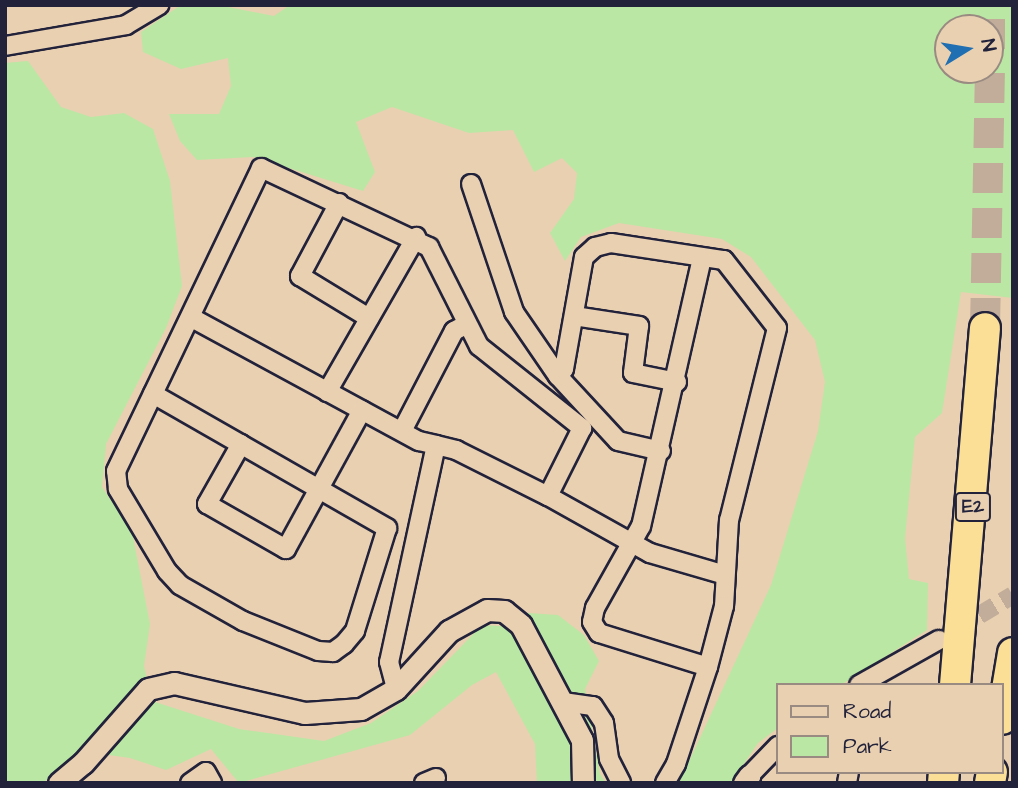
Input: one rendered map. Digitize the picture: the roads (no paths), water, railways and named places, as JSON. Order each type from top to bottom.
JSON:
[{"type":"highway","name":"E2","points":[[956,683],[985,328]]},
{"type":"highway","points":[[1004,707],[1013,653]]},
{"type":"street","points":[[5,46],[126,25],[159,5]]},
{"type":"street","points":[[153,394],[387,528],[355,631],[332,652],[318,651],[243,621],[180,585],[167,571],[118,488],[116,471],[153,394],[192,318],[261,168],[416,237],[429,247],[480,346],[582,428],[548,496]]},
{"type":"street","points":[[471,184],[514,312],[558,376],[618,440],[661,451]]},
{"type":"street","points":[[339,203],[300,276],[369,318]]},
{"type":"street","points":[[327,392],[416,237]]},
{"type":"street","points":[[558,376],[564,369],[584,257],[595,247],[611,243],[724,260],[777,328],[729,520],[724,606],[708,667],[676,764],[665,783]]},
{"type":"street","points":[[702,258],[677,382],[641,526],[595,608],[593,622],[599,634],[708,667]]},
{"type":"street","points":[[574,316],[639,326],[633,373],[677,382]]},
{"type":"street","points":[[192,318],[362,410],[436,445],[456,450],[548,496],[650,553],[725,575]]},
{"type":"street","points":[[402,430],[454,331],[467,324]]},
{"type":"street","points":[[241,444],[207,504],[286,550],[362,410]]},
{"type":"street","points":[[396,689],[389,662],[436,445]]},
{"type":"street","points":[[58,783],[83,763],[148,689],[174,683],[305,713],[362,709],[396,689],[449,631],[470,615],[488,610],[503,611],[521,625],[564,702],[582,740],[583,783]]},
{"type":"street","points":[[863,683],[939,640]]},
{"type":"street","points":[[564,702],[593,706],[604,723],[609,759],[621,783]]},
{"type":"street","points":[[746,779],[776,748]]},
{"type":"street","points":[[190,783],[206,772],[212,783]]},
{"type":"tunnel","points":[[990,5],[990,14]]},
{"type":"tunnel","points":[[985,328],[990,84]]},
{"type":"tunnel","points":[[956,629],[1013,595]]}]
